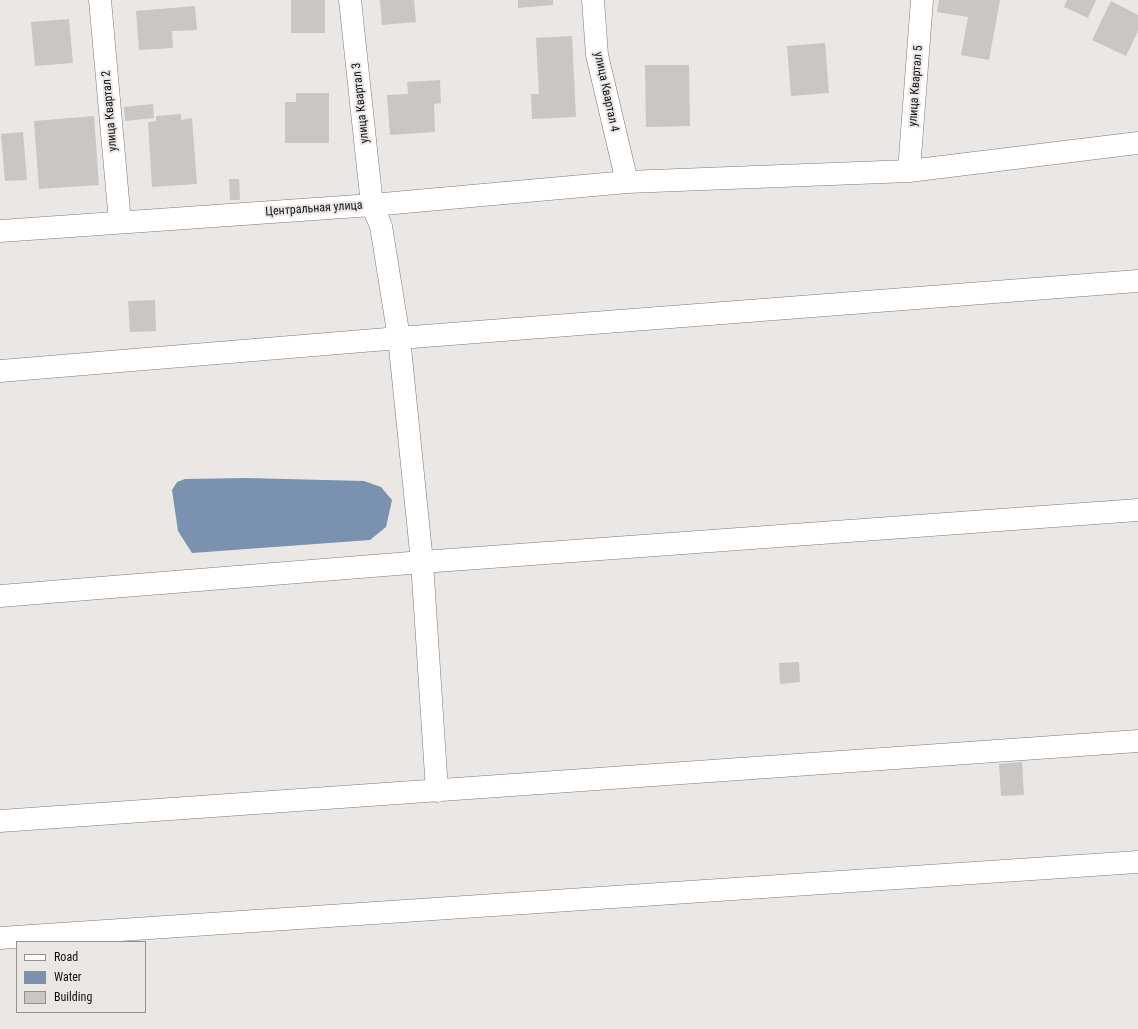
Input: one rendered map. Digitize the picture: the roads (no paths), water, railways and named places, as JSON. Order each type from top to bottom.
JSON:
[{"type":"street","name":"улица Квартал 2","points":[[100,0],[120,222]]},
{"type":"street","name":"улица Квартал 3","points":[[350,0],[372,205],[381,226],[398,338],[422,562],[437,791]]},
{"type":"street","name":"улица Квартал 4","points":[[593,0],[597,55],[627,182]]},
{"type":"street","name":"улица Квартал 5","points":[[909,171],[922,0]]},
{"type":"street","name":"Центральная улица","points":[[0,232],[120,222],[372,205],[627,182],[909,171],[1138,143]]},
{"type":"street","points":[[0,371],[398,338],[1138,281]]},
{"type":"street","points":[[0,596],[422,562],[1138,510]]},
{"type":"street","points":[[0,821],[1138,741]]},
{"type":"street","points":[[0,938],[1138,862]]},
{"type":"water","points":[[247,478],[364,481],[381,487],[392,500],[386,527],[370,540],[192,553],[178,531],[172,490],[177,482],[185,479]]}]
